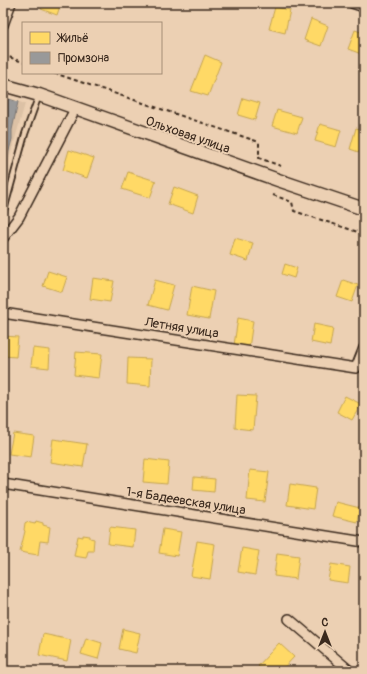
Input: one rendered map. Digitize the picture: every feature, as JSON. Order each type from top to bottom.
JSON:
[{"type":"main road","name":"Ольховая улица","points":[[3,85],[39,95],[75,109],[364,209]]},
{"type":"street","points":[[3,25],[11,3]]},
{"type":"street","points":[[352,3],[364,7]]},
{"type":"street","points":[[3,238],[19,217],[75,109]]},
{"type":"street","name":"Летняя улица","points":[[3,312],[360,370],[364,348]]},
{"type":"street","name":"1-я Бадеевская улица","points":[[3,484],[364,542]]},
{"type":"street","points":[[289,619],[350,671]]},
{"type":"lane","points":[[3,214],[25,134],[39,95]]},
{"type":"path","points":[[3,55],[22,62]]},
{"type":"path","points":[[57,74],[258,142],[258,158],[281,166]]},
{"type":"path","points":[[273,195],[292,202],[294,211],[364,234]]},
{"type":"shaded area","points":[[3,96],[25,104],[3,181]]},
{"type":"building: Жильё","points":[[43,3],[61,3],[57,15],[41,9]]},
{"type":"building: Жильё","points":[[275,7],[290,10],[285,33],[269,29]]},
{"type":"building: Жильё","points":[[311,19],[328,26],[321,46],[304,40]]},
{"type":"building: Жильё","points":[[355,30],[364,33],[364,55],[348,49]]},
{"type":"building: Жильё","points":[[205,55],[221,62],[208,96],[191,91]]},
{"type":"building: Жильё","points":[[243,98],[260,103],[255,120],[238,115]]},
{"type":"building: Жильё","points":[[277,110],[302,117],[297,133],[272,126]]},
{"type":"building: Жильё","points":[[320,124],[341,130],[336,147],[315,141]]},
{"type":"building: Жильё","points":[[356,128],[364,130],[364,154],[350,149]]},
{"type":"building: Жильё","points":[[69,150],[94,158],[87,178],[63,170]]},
{"type":"building: Жильё","points":[[128,172],[156,181],[150,198],[122,189]]},
{"type":"building: Жильё","points":[[174,187],[198,196],[193,213],[168,204]]},
{"type":"building: Жильё","points":[[235,238],[253,243],[248,261],[230,255]]},
{"type":"building: Жильё","points":[[285,264],[297,268],[294,278],[282,274]]},
{"type":"building: Жильё","points":[[48,271],[67,277],[62,292],[43,286]]},
{"type":"building: Жильё","points":[[93,278],[114,281],[110,302],[90,299]]},
{"type":"building: Жильё","points":[[155,280],[174,285],[167,310],[148,305]]},
{"type":"building: Жильё","points":[[343,280],[358,285],[352,302],[337,297]]},
{"type":"building: Жильё","points":[[192,286],[214,291],[209,319],[187,315]]},
{"type":"building: Жильё","points":[[238,318],[253,321],[249,348],[234,345]]},
{"type":"building: Жильё","points":[[314,324],[333,328],[330,346],[311,342]]},
{"type":"building: Жильё","points":[[3,336],[18,337],[16,357],[3,356]]},
{"type":"building: Жильё","points":[[33,348],[50,350],[49,368],[31,366]]},
{"type":"building: Жильё","points":[[76,352],[102,354],[99,378],[74,375]]},
{"type":"building: Жильё","points":[[128,358],[151,359],[150,386],[127,384]]},
{"type":"building: Жильё","points":[[237,395],[256,396],[253,430],[235,428]]},
{"type":"building: Жильё","points":[[345,396],[361,404],[352,420],[337,412]]},
{"type":"building: Жильё","points":[[13,433],[34,436],[31,457],[9,454]]},
{"type":"building: Жильё","points":[[53,439],[87,444],[83,467],[50,462]]},
{"type":"building: Жильё","points":[[145,459],[169,462],[167,484],[143,482]]},
{"type":"building: Жильё","points":[[250,470],[269,472],[265,502],[247,500]]},
{"type":"building: Жильё","points":[[194,477],[215,479],[214,492],[193,490]]},
{"type":"building: Жильё","points":[[290,484],[316,488],[313,509],[287,505]]},
{"type":"building: Жильё","points":[[336,502],[360,508],[357,522],[332,516]]},
{"type":"building: Жильё","points":[[36,521],[50,527],[48,542],[40,541],[38,555],[20,552],[25,531],[25,523],[35,524]]},
{"type":"building: Жильё","points":[[110,527],[135,530],[133,547],[108,544]]},
{"type":"building: Жильё","points":[[163,529],[181,532],[177,556],[159,553]]},
{"type":"building: Жильё","points":[[83,535],[90,536],[90,538],[94,539],[93,551],[88,551],[86,558],[74,556],[78,536],[83,537]]},
{"type":"building: Жильё","points":[[197,541],[215,544],[210,579],[191,576]]},
{"type":"building: Жильё","points":[[242,548],[259,551],[255,575],[238,572]]},
{"type":"building: Жильё","points":[[277,553],[299,556],[296,579],[274,576]]},
{"type":"building: Жильё","points":[[331,564],[350,567],[348,583],[328,580]]},
{"type":"building: Жильё","points":[[123,629],[140,633],[136,653],[119,649]]},
{"type":"building: Жильё","points":[[43,634],[71,640],[67,661],[39,655]]},
{"type":"building: Жильё","points":[[86,638],[102,643],[98,659],[81,654]]},
{"type":"building: Жильё","points":[[279,643],[294,657],[281,671],[263,671],[258,666]]},
{"type":"building: Промзона","points":[[3,97],[18,102],[12,130],[12,139],[3,174]]}]
